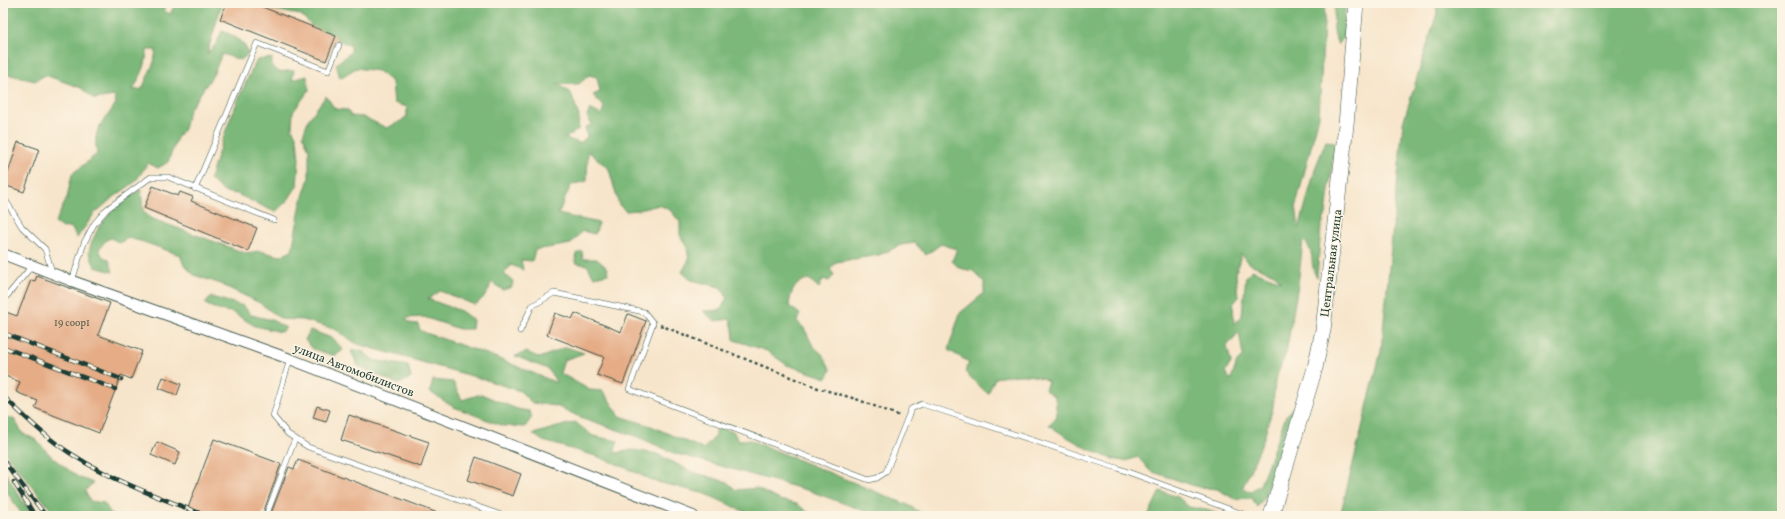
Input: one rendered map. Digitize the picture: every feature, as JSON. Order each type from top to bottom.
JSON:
[{"type":"street","name":"Центральная улица","points":[[1271,516],[1315,368],[1323,330],[1346,125],[1356,3]]},
{"type":"street","name":"улица Автомобилистов","points":[[3,254],[72,281],[290,359],[693,516]]},
{"type":"lane","points":[[195,189],[257,43],[328,71],[338,45]]},
{"type":"lane","points":[[72,281],[88,236],[94,224],[107,209],[151,177],[168,177],[274,220]]},
{"type":"lane","points":[[3,196],[22,227],[45,249],[53,273]]},
{"type":"lane","points":[[3,295],[7,296],[31,265]]},
{"type":"lane","points":[[520,331],[532,306],[554,293],[644,312],[653,323],[629,389],[869,480],[877,478],[886,472],[911,409],[922,404],[1117,468],[1248,516]]},
{"type":"lane","points":[[290,359],[273,416],[279,425],[295,439],[308,447],[504,516]]},
{"type":"lane","points":[[266,516],[295,439]]},
{"type":"path","points":[[653,323],[818,388],[856,399],[906,419]]},
{"type":"green space","points":[[3,3],[164,3],[164,11],[170,14],[176,3],[222,3],[207,54],[216,44],[222,31],[235,37],[242,43],[248,54],[241,60],[222,54],[213,75],[189,110],[184,129],[177,138],[168,162],[158,168],[148,163],[135,182],[94,214],[77,238],[71,227],[62,228],[55,223],[67,198],[72,174],[97,154],[97,131],[116,103],[114,96],[94,99],[81,88],[45,75],[35,81],[7,74],[5,66],[8,60],[5,55],[3,55]],"holes":[[[147,50],[156,50],[154,62],[142,89],[133,90],[144,67]]]},
{"type":"green space","points":[[258,3],[1325,3],[1319,116],[1296,205],[1299,229],[1316,166],[1326,141],[1335,142],[1326,214],[1321,227],[1317,278],[1314,273],[1310,249],[1303,240],[1298,285],[1286,353],[1275,380],[1273,407],[1263,441],[1242,489],[1251,491],[1260,485],[1286,416],[1296,404],[1275,460],[1265,497],[1257,507],[1252,498],[1235,499],[1217,489],[1198,487],[1150,471],[1138,457],[1123,461],[1105,456],[1084,447],[1049,425],[1057,416],[1055,397],[1045,390],[1048,381],[1042,378],[1022,375],[995,378],[988,394],[965,372],[969,362],[948,350],[960,313],[984,293],[984,282],[973,271],[959,268],[952,261],[957,249],[941,244],[926,255],[915,243],[901,245],[879,255],[836,262],[830,269],[834,275],[829,281],[823,279],[819,288],[809,279],[800,282],[794,288],[789,306],[800,314],[797,321],[804,328],[813,346],[823,355],[831,370],[827,378],[787,365],[767,351],[734,340],[730,319],[715,321],[703,311],[721,310],[727,297],[720,287],[691,280],[682,272],[689,260],[687,248],[680,235],[680,222],[670,210],[659,205],[639,210],[626,211],[619,205],[609,169],[588,151],[587,181],[571,185],[558,214],[599,223],[595,234],[582,231],[571,244],[535,250],[532,261],[521,260],[523,270],[511,265],[504,274],[513,281],[512,287],[503,290],[491,282],[486,295],[475,305],[440,291],[428,299],[461,311],[473,320],[472,329],[459,329],[424,317],[406,318],[409,323],[418,324],[420,330],[426,333],[492,356],[557,383],[548,369],[515,356],[527,352],[540,358],[566,347],[584,353],[564,360],[560,373],[590,390],[603,391],[620,416],[651,426],[703,449],[714,438],[717,428],[733,431],[738,440],[750,440],[908,505],[926,516],[878,516],[810,491],[674,453],[638,437],[580,417],[556,406],[532,403],[520,391],[357,344],[335,329],[303,320],[281,319],[260,303],[218,283],[194,275],[184,265],[180,255],[144,242],[128,238],[120,243],[111,238],[106,240],[99,249],[102,256],[109,260],[113,272],[95,267],[89,252],[92,241],[99,227],[114,208],[141,189],[143,210],[150,218],[245,253],[260,251],[280,256],[292,251],[301,203],[309,178],[309,150],[303,135],[308,120],[326,96],[335,109],[347,110],[351,116],[363,117],[387,128],[401,121],[407,116],[407,107],[394,103],[392,82],[378,71],[356,68],[340,78],[336,64],[351,52],[351,46],[315,29],[301,15],[273,10]],"holes":[[[589,75],[597,77],[600,92],[593,95],[604,107],[601,115],[590,109],[587,116],[592,125],[585,127],[587,137],[580,143],[565,138],[578,130],[579,116],[571,93],[557,84],[579,84]],[[1241,254],[1250,264],[1274,274],[1281,281],[1252,270],[1246,276],[1242,316],[1234,324],[1233,304],[1238,298],[1236,274]],[[1239,332],[1243,356],[1237,362],[1231,380],[1225,372],[1231,363],[1227,346]]]},
{"type":"green space","points":[[1336,3],[1345,3],[1344,37],[1338,45],[1334,24]]},
{"type":"green space","points":[[1436,3],[1782,3],[1782,516],[1340,516],[1381,351],[1403,123],[1437,13]]},
{"type":"green space","points":[[272,58],[272,67],[279,72],[294,70],[292,80],[307,76],[309,90],[293,112],[292,128],[297,138],[299,159],[297,186],[288,200],[275,212],[237,194],[224,192],[210,179],[230,118],[257,60]]},
{"type":"green space","points":[[582,251],[583,259],[597,259],[607,268],[608,274],[594,277],[587,265],[575,263],[576,254]]},
{"type":"green space","points":[[211,297],[244,306],[251,315],[272,320],[286,328],[281,332],[255,326],[232,312],[218,310],[205,304]]},
{"type":"green space","points":[[310,330],[334,339],[343,350],[335,356],[313,349],[305,340]]},
{"type":"green space","points":[[361,350],[373,360],[408,366],[411,378],[398,384],[358,366],[351,351]]},
{"type":"green space","points":[[433,380],[453,382],[462,400],[481,394],[517,409],[529,411],[532,417],[525,427],[503,426],[454,407],[430,392]]},
{"type":"green space","points":[[3,416],[14,419],[23,434],[35,439],[53,458],[78,477],[93,483],[85,491],[90,501],[104,503],[112,515],[56,516],[3,450]]},
{"type":"green space","points":[[575,422],[593,436],[618,441],[614,453],[633,450],[657,454],[690,471],[727,482],[736,490],[756,488],[779,500],[797,504],[813,516],[754,516],[706,494],[653,481],[622,466],[596,456],[543,441],[533,434]]},
{"type":"green space","points":[[3,469],[32,516],[23,516],[3,486]]},
{"type":"green space","points":[[1160,491],[1178,497],[1189,507],[1211,511],[1221,516],[1148,516]]},
{"type":"building","points":[[227,3],[252,3],[336,36],[326,61],[220,19]]},
{"type":"building","points":[[18,142],[39,149],[24,192],[4,185]]},
{"type":"building","points":[[153,186],[178,196],[180,192],[193,197],[191,201],[257,228],[248,251],[144,208]]},
{"type":"building","points":[[37,276],[110,303],[98,335],[142,351],[131,379],[121,375],[99,433],[35,408],[38,401],[16,392],[20,382],[3,375],[3,311],[17,316],[31,280],[35,281]]},
{"type":"building","points":[[555,313],[572,319],[575,313],[621,332],[628,314],[646,321],[623,384],[597,375],[604,357],[547,335]]},
{"type":"building","points":[[163,377],[181,384],[177,395],[159,388]]},
{"type":"building","points":[[317,406],[330,410],[326,422],[313,418]]},
{"type":"building","points":[[349,415],[429,442],[421,467],[341,440]]},
{"type":"building","points":[[214,439],[281,464],[262,516],[185,516]]},
{"type":"building","points":[[157,442],[180,452],[175,465],[151,455]]},
{"type":"building","points":[[476,457],[521,474],[513,496],[468,480]]},
{"type":"building","points":[[298,460],[443,516],[270,516],[289,467],[294,469]]},
{"type":"railway","points":[[3,333],[121,379]]},
{"type":"railway","points":[[3,347],[115,389]]},
{"type":"railway","points":[[3,396],[45,435],[63,449],[89,465],[138,489],[207,516]]},
{"type":"railway","points":[[3,460],[46,516]]},
{"type":"railway","points":[[14,482],[35,516]]}]
